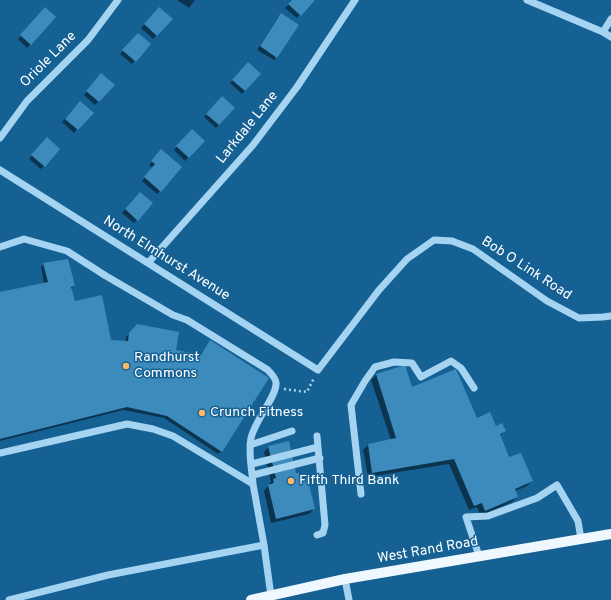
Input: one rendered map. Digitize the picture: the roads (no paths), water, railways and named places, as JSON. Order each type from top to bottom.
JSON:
[{"type":"main road","name":"West Rand Road","points":[[251,600],[345,579],[611,534]]},
{"type":"street","name":"Oriole Lane","points":[[0,138],[27,101],[88,40],[118,0]]},
{"type":"street","name":"Larkdale Lane","points":[[148,263],[253,145],[297,87],[355,0]]},
{"type":"street","points":[[527,0],[603,32],[611,37]]},
{"type":"street","points":[[603,32],[611,18]]},
{"type":"street","name":"North Elmhurst Avenue","points":[[0,170],[318,370]]},
{"type":"street","points":[[0,246],[24,239],[67,251],[106,276],[173,315],[187,320],[268,370],[277,381],[275,389],[255,425],[250,445],[253,484],[271,596]]},
{"type":"street","name":"Bob O Link Road","points":[[318,370],[379,290],[407,259],[434,240],[452,241],[473,249],[547,301],[579,318],[611,316]]},
{"type":"street","points":[[361,494],[351,405],[364,382],[375,367],[394,362],[412,363],[421,378],[451,361],[461,368],[474,388]]},
{"type":"street","points":[[0,453],[127,424],[153,429],[173,436],[253,484]]},
{"type":"street","points":[[250,445],[292,432]]},
{"type":"street","points":[[317,436],[325,525],[323,533],[317,535]]},
{"type":"street","points":[[252,464],[318,447]]},
{"type":"street","points":[[253,475],[320,458]]},
{"type":"street","points":[[479,556],[466,517],[488,516],[537,498],[557,485],[578,520],[582,539]]},
{"type":"street","points":[[9,600],[108,575],[264,545]]},
{"type":"street","points":[[345,579],[349,600]]},
{"type":"place","name":"Randhurst Commons","points":[[126,366]]},
{"type":"place","name":"Crunch Fitness","points":[[202,413]]},
{"type":"place","name":"Fifth Third Bank","points":[[291,481]]}]
